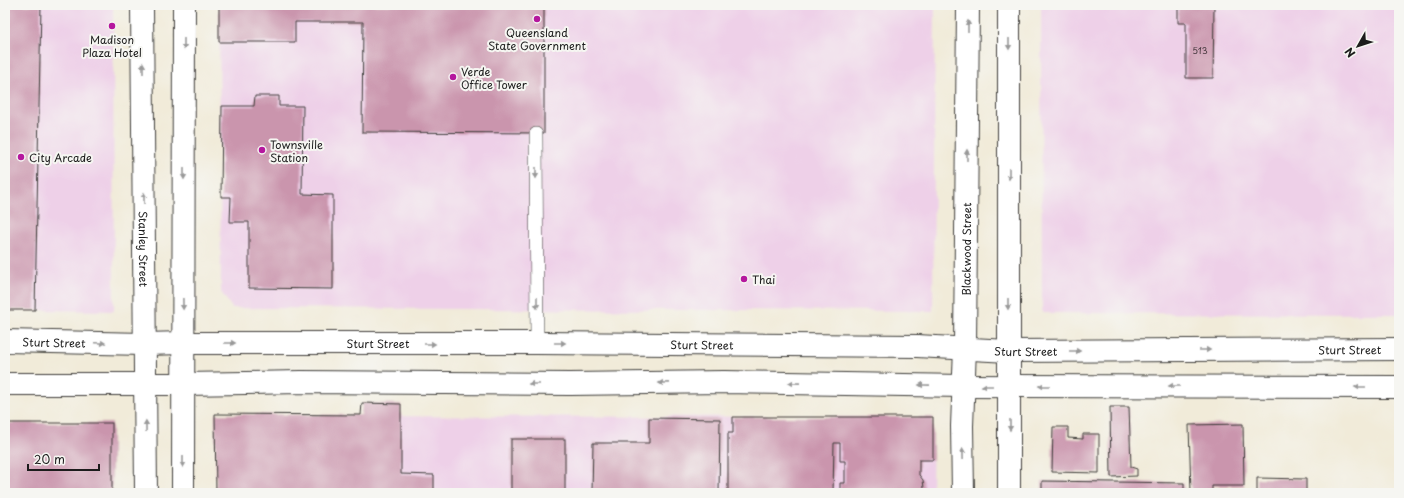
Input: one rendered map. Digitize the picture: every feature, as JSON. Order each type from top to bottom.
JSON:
[{"type":"main road","name":"Stanley Street","points":[[142,5],[146,493]]},
{"type":"main road","points":[[184,5],[184,493]]},
{"type":"main road","name":"Blackwood Street","points":[[963,493],[962,426],[965,348],[968,5]]},
{"type":"main road","points":[[1009,5],[1009,493]]},
{"type":"main road","name":"Sturt Street","points":[[5,341],[145,344],[536,343],[902,346],[1008,351],[1399,349]]},
{"type":"main road","points":[[5,384],[183,384],[301,382],[570,384],[724,382],[963,386],[1399,387]]},
{"type":"lane","points":[[536,134],[536,343]]},
{"type":"shaded area","points":[[5,5],[113,5],[114,311],[35,310]]},
{"type":"shaded area","points":[[219,5],[935,5],[933,311],[232,308],[221,292]]},
{"type":"shaded area","points":[[1041,5],[1399,5],[1399,314],[1042,313]]},
{"type":"shaded area","points":[[218,416],[933,417],[932,493],[218,493]]},
{"type":"building","name":"City Arcade","points":[[5,5],[41,5],[35,310],[5,310]]},
{"type":"building","name":"Verde Office Tower","points":[[219,5],[544,5],[544,133],[362,132],[363,22],[295,22],[295,42],[219,42]]},
{"type":"building","points":[[1178,5],[1214,5],[1213,78],[1186,78],[1186,23],[1178,23]]},
{"type":"building","name":"Townsville Station","points":[[255,96],[279,96],[279,106],[303,106],[302,194],[333,195],[333,289],[249,288],[249,222],[230,222],[231,197],[221,197],[222,106],[254,106]]},
{"type":"building","points":[[362,403],[401,404],[401,474],[434,475],[434,493],[216,493],[215,414],[361,415]]},
{"type":"building","points":[[1110,407],[1129,407],[1131,467],[1137,469],[1137,476],[1111,477]]},
{"type":"building","points":[[733,417],[933,417],[933,460],[919,460],[919,475],[923,480],[924,488],[919,493],[840,493],[840,483],[845,483],[845,461],[840,461],[840,443],[834,443],[833,493],[728,493],[728,433],[733,433]]},
{"type":"building","points":[[649,418],[720,419],[719,493],[592,493],[593,443],[649,443]]},
{"type":"building","points":[[5,423],[112,423],[112,493],[5,493]]},
{"type":"building","points":[[1243,424],[1244,486],[1212,486],[1212,493],[1191,493],[1189,425]]},
{"type":"building","points":[[1053,427],[1068,427],[1068,438],[1083,439],[1083,434],[1099,434],[1099,473],[1052,472]]},
{"type":"building","points":[[511,439],[565,439],[565,493],[511,493]]},
{"type":"building","points":[[1257,478],[1306,479],[1306,493],[1257,493]]},
{"type":"building","points":[[1042,481],[1184,483],[1184,493],[1042,493]]},
{"type":"place","name":"Queensland State Government","points":[[537,19]]},
{"type":"place","name":"Madison Plaza Hotel","points":[[112,26]]},
{"type":"place","name":"Verde Office Tower","points":[[453,77]]},
{"type":"place","name":"Townsville Station","points":[[262,150]]},
{"type":"place","name":"City Arcade","points":[[21,157]]},
{"type":"place","name":"Thai","points":[[744,279]]}]
